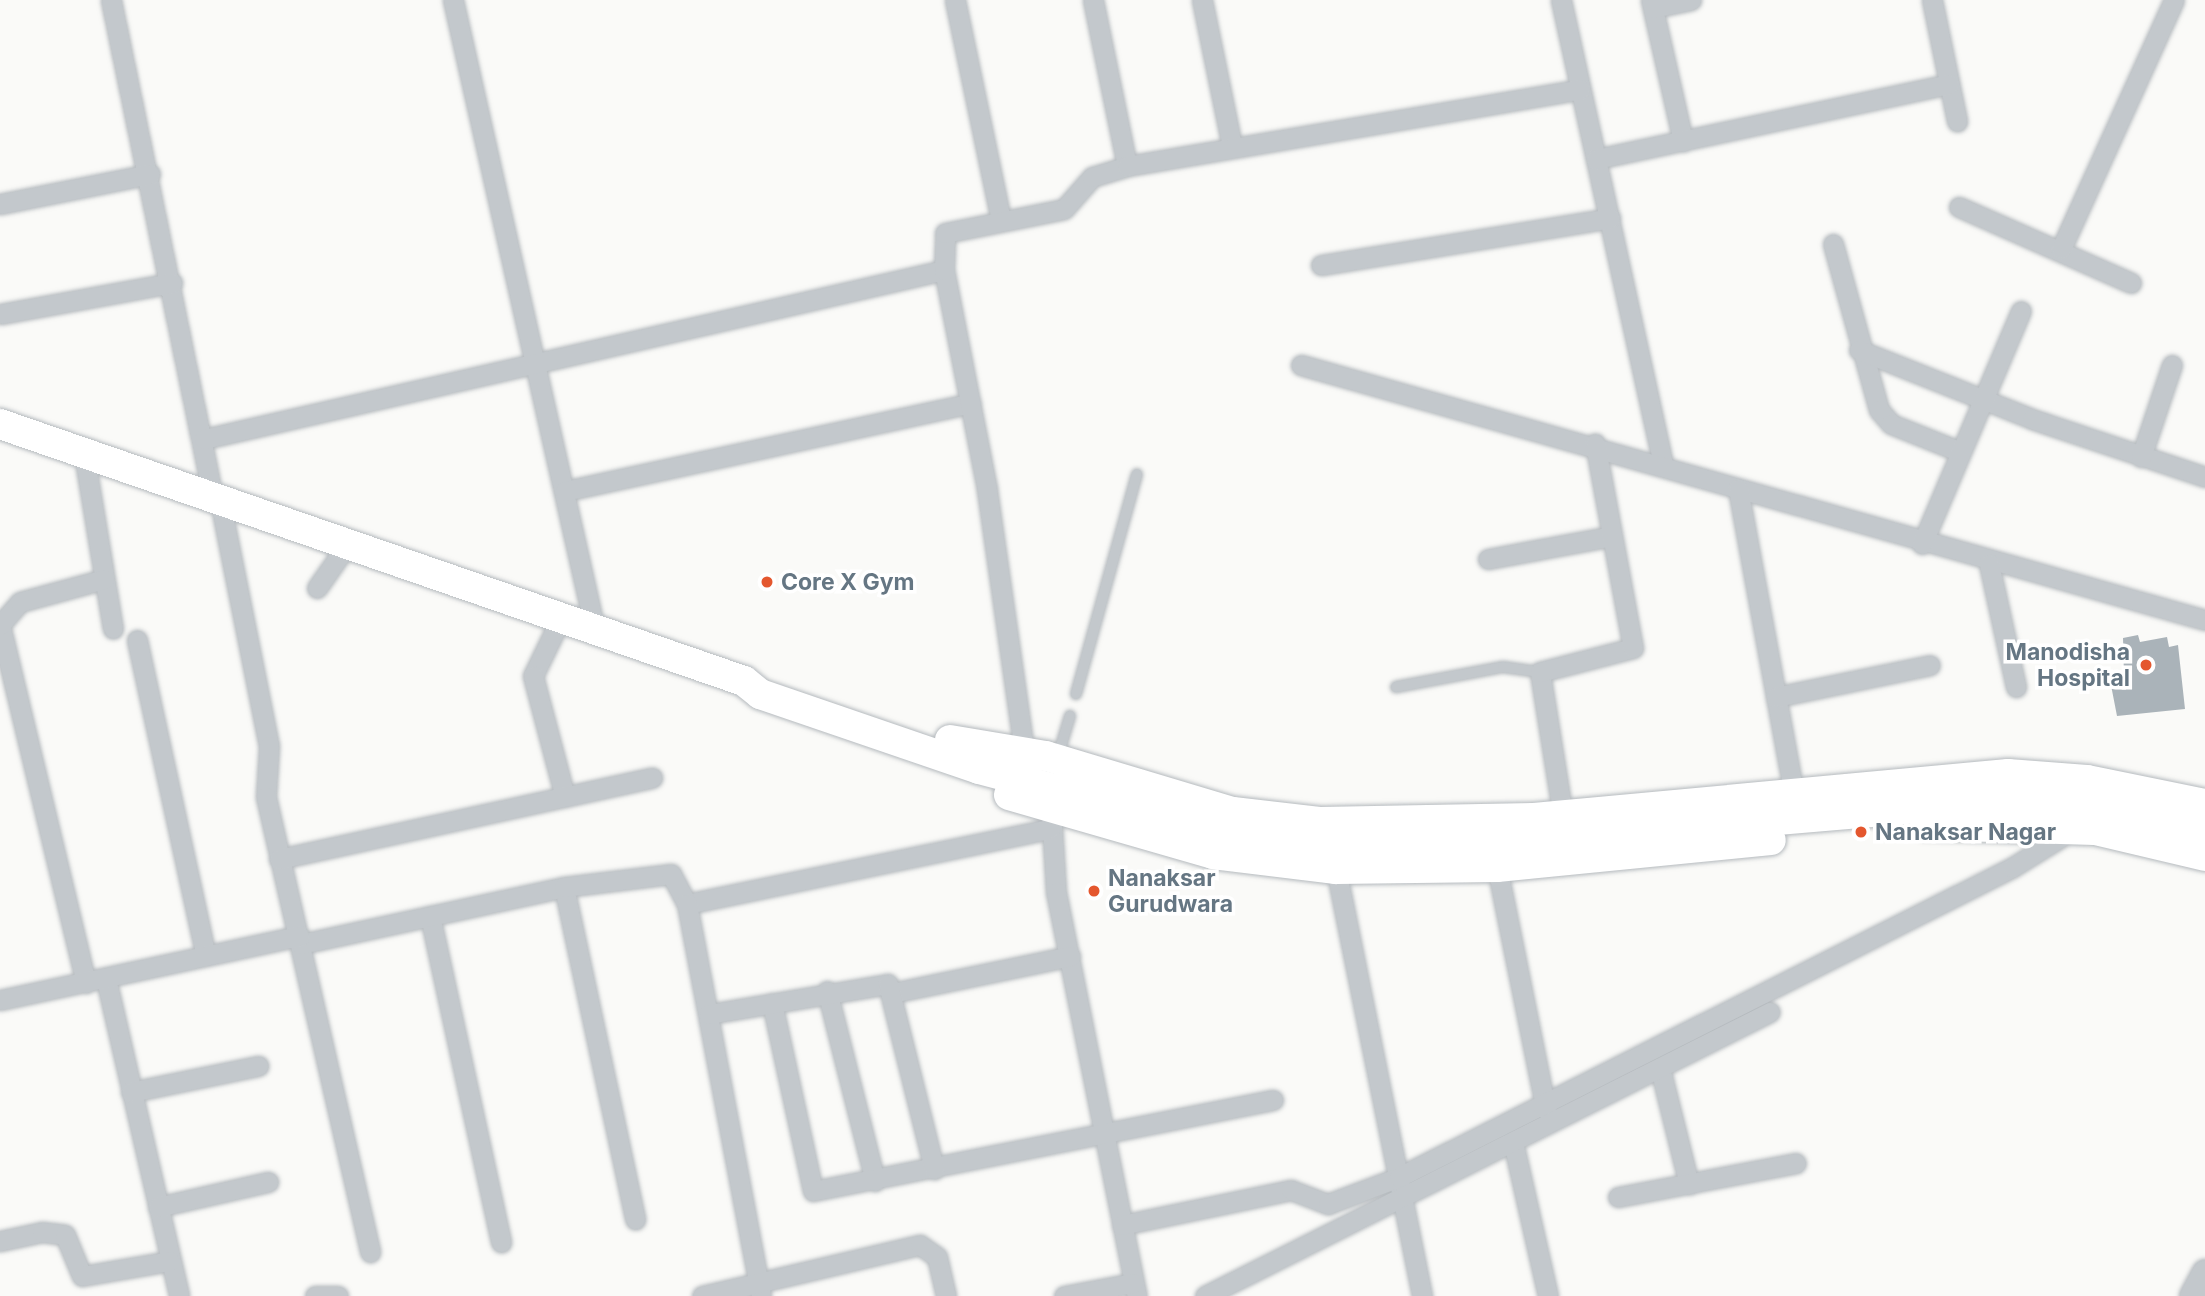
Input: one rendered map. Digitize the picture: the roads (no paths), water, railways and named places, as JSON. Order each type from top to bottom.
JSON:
[{"type":"main road","points":[[0,424],[744,681],[767,681],[829,709],[947,749],[1039,773],[1053,797],[1206,830],[1290,842],[1450,848],[2000,801],[2110,808],[2205,829]]},
{"type":"main road","points":[[947,749],[1024,750],[1053,797],[1213,854],[1336,869],[1497,867],[1944,823],[2075,828],[2205,856]]},
{"type":"main road","points":[[1053,797],[1321,822],[1563,816],[2008,774],[2087,780],[2205,804]]},
{"type":"street","points":[[111,0],[150,174],[269,746],[265,797],[370,1252]]},
{"type":"street","points":[[453,0],[538,359],[595,630]]},
{"type":"street","points":[[956,0],[1001,220]]},
{"type":"street","points":[[1093,0],[1127,166]]},
{"type":"street","points":[[1202,0],[1232,146]]},
{"type":"street","points":[[1560,0],[1663,463]]},
{"type":"street","points":[[1683,141],[1652,4],[1691,0]]},
{"type":"street","points":[[1932,0],[1957,121]]},
{"type":"street","points":[[2061,249],[2174,0]]},
{"type":"street","points":[[1596,159],[1949,85]]},
{"type":"street","points":[[1024,750],[971,402],[944,270],[945,233],[1064,209],[1092,177],[1127,166],[1232,146],[1580,89]]},
{"type":"street","points":[[0,204],[150,174]]},
{"type":"street","points":[[1959,207],[2061,249],[2131,282]]},
{"type":"street","points":[[1321,265],[1610,218]]},
{"type":"street","points":[[1833,244],[1858,350],[1879,410],[1891,424],[1961,452]]},
{"type":"street","points":[[204,439],[538,359],[944,270]]},
{"type":"street","points":[[1,314],[172,283]]},
{"type":"street","points":[[1922,544],[2021,311]]},
{"type":"street","points":[[1858,350],[2141,457],[2205,477]]},
{"type":"street","points":[[1301,365],[1595,443],[1989,564],[2205,620]]},
{"type":"street","points":[[2141,457],[2172,365]]},
{"type":"street","points":[[565,491],[971,402]]},
{"type":"street","points":[[1563,816],[1541,672],[1633,648],[1595,443]]},
{"type":"street","points":[[84,454],[113,629]]},
{"type":"street","points":[[1738,489],[1794,793]]},
{"type":"street","points":[[1488,559],[1612,536]]},
{"type":"street","points":[[317,589],[347,545]]},
{"type":"street","points":[[1989,564],[2016,687]]},
{"type":"street","points":[[86,983],[0,625],[20,602],[104,579]]},
{"type":"street","points":[[561,618],[533,676],[565,797]]},
{"type":"street","points":[[137,640],[206,956]]},
{"type":"street","points":[[1776,697],[1930,665]]},
{"type":"street","points":[[279,859],[652,778]]},
{"type":"street","points":[[687,904],[1053,797],[1070,956],[1135,1289],[1064,1296]]},
{"type":"street","points":[[1122,1225],[1291,1190],[1328,1204],[1399,1177],[1544,1099],[2013,867],[2075,828]]},
{"type":"street","points":[[1497,867],[1549,1124]]},
{"type":"street","points":[[1336,869],[1422,1296]]},
{"type":"street","points":[[0,1000],[206,956],[430,916],[564,887],[655,871],[680,884],[687,904],[760,1290]]},
{"type":"street","points":[[564,887],[635,1219]]},
{"type":"street","points":[[430,916],[501,1242]]},
{"type":"street","points":[[892,993],[1070,956]]},
{"type":"street","points":[[106,979],[179,1296]]},
{"type":"street","points":[[709,1014],[884,982],[892,993],[933,1169]]},
{"type":"street","points":[[827,991],[875,1181]]},
{"type":"street","points":[[1205,1296],[1761,1016],[1743,1000]]},
{"type":"street","points":[[772,1003],[807,1186],[822,1193],[1273,1100]]},
{"type":"street","points":[[131,1092],[258,1066]]},
{"type":"street","points":[[1660,1068],[1689,1184]]},
{"type":"street","points":[[1513,1142],[1548,1296]]},
{"type":"street","points":[[1618,1197],[1796,1163]]},
{"type":"street","points":[[158,1207],[268,1182]]},
{"type":"street","points":[[0,1241],[42,1232],[65,1235],[82,1276],[170,1261]]},
{"type":"street","points":[[702,1296],[760,1290],[920,1245],[937,1257],[946,1296]]},
{"type":"street","points":[[2192,1296],[2205,1272]]},
{"type":"street","points":[[315,1296],[338,1296]]},
{"type":"lane","points":[[1076,694],[1137,474]]},
{"type":"lane","points":[[1396,687],[1503,667],[1541,672]]},
{"type":"lane","points":[[1053,797],[1070,716]]},
{"type":"place","name":"Core X Gym","points":[[767,582]]},
{"type":"place","name":"Manodisha Hospital","points":[[2146,665]]},
{"type":"place","name":"Nanaksar Nagar","points":[[1861,832]]},
{"type":"place","name":"Nanaksar Gurudwara","points":[[1094,891]]}]
